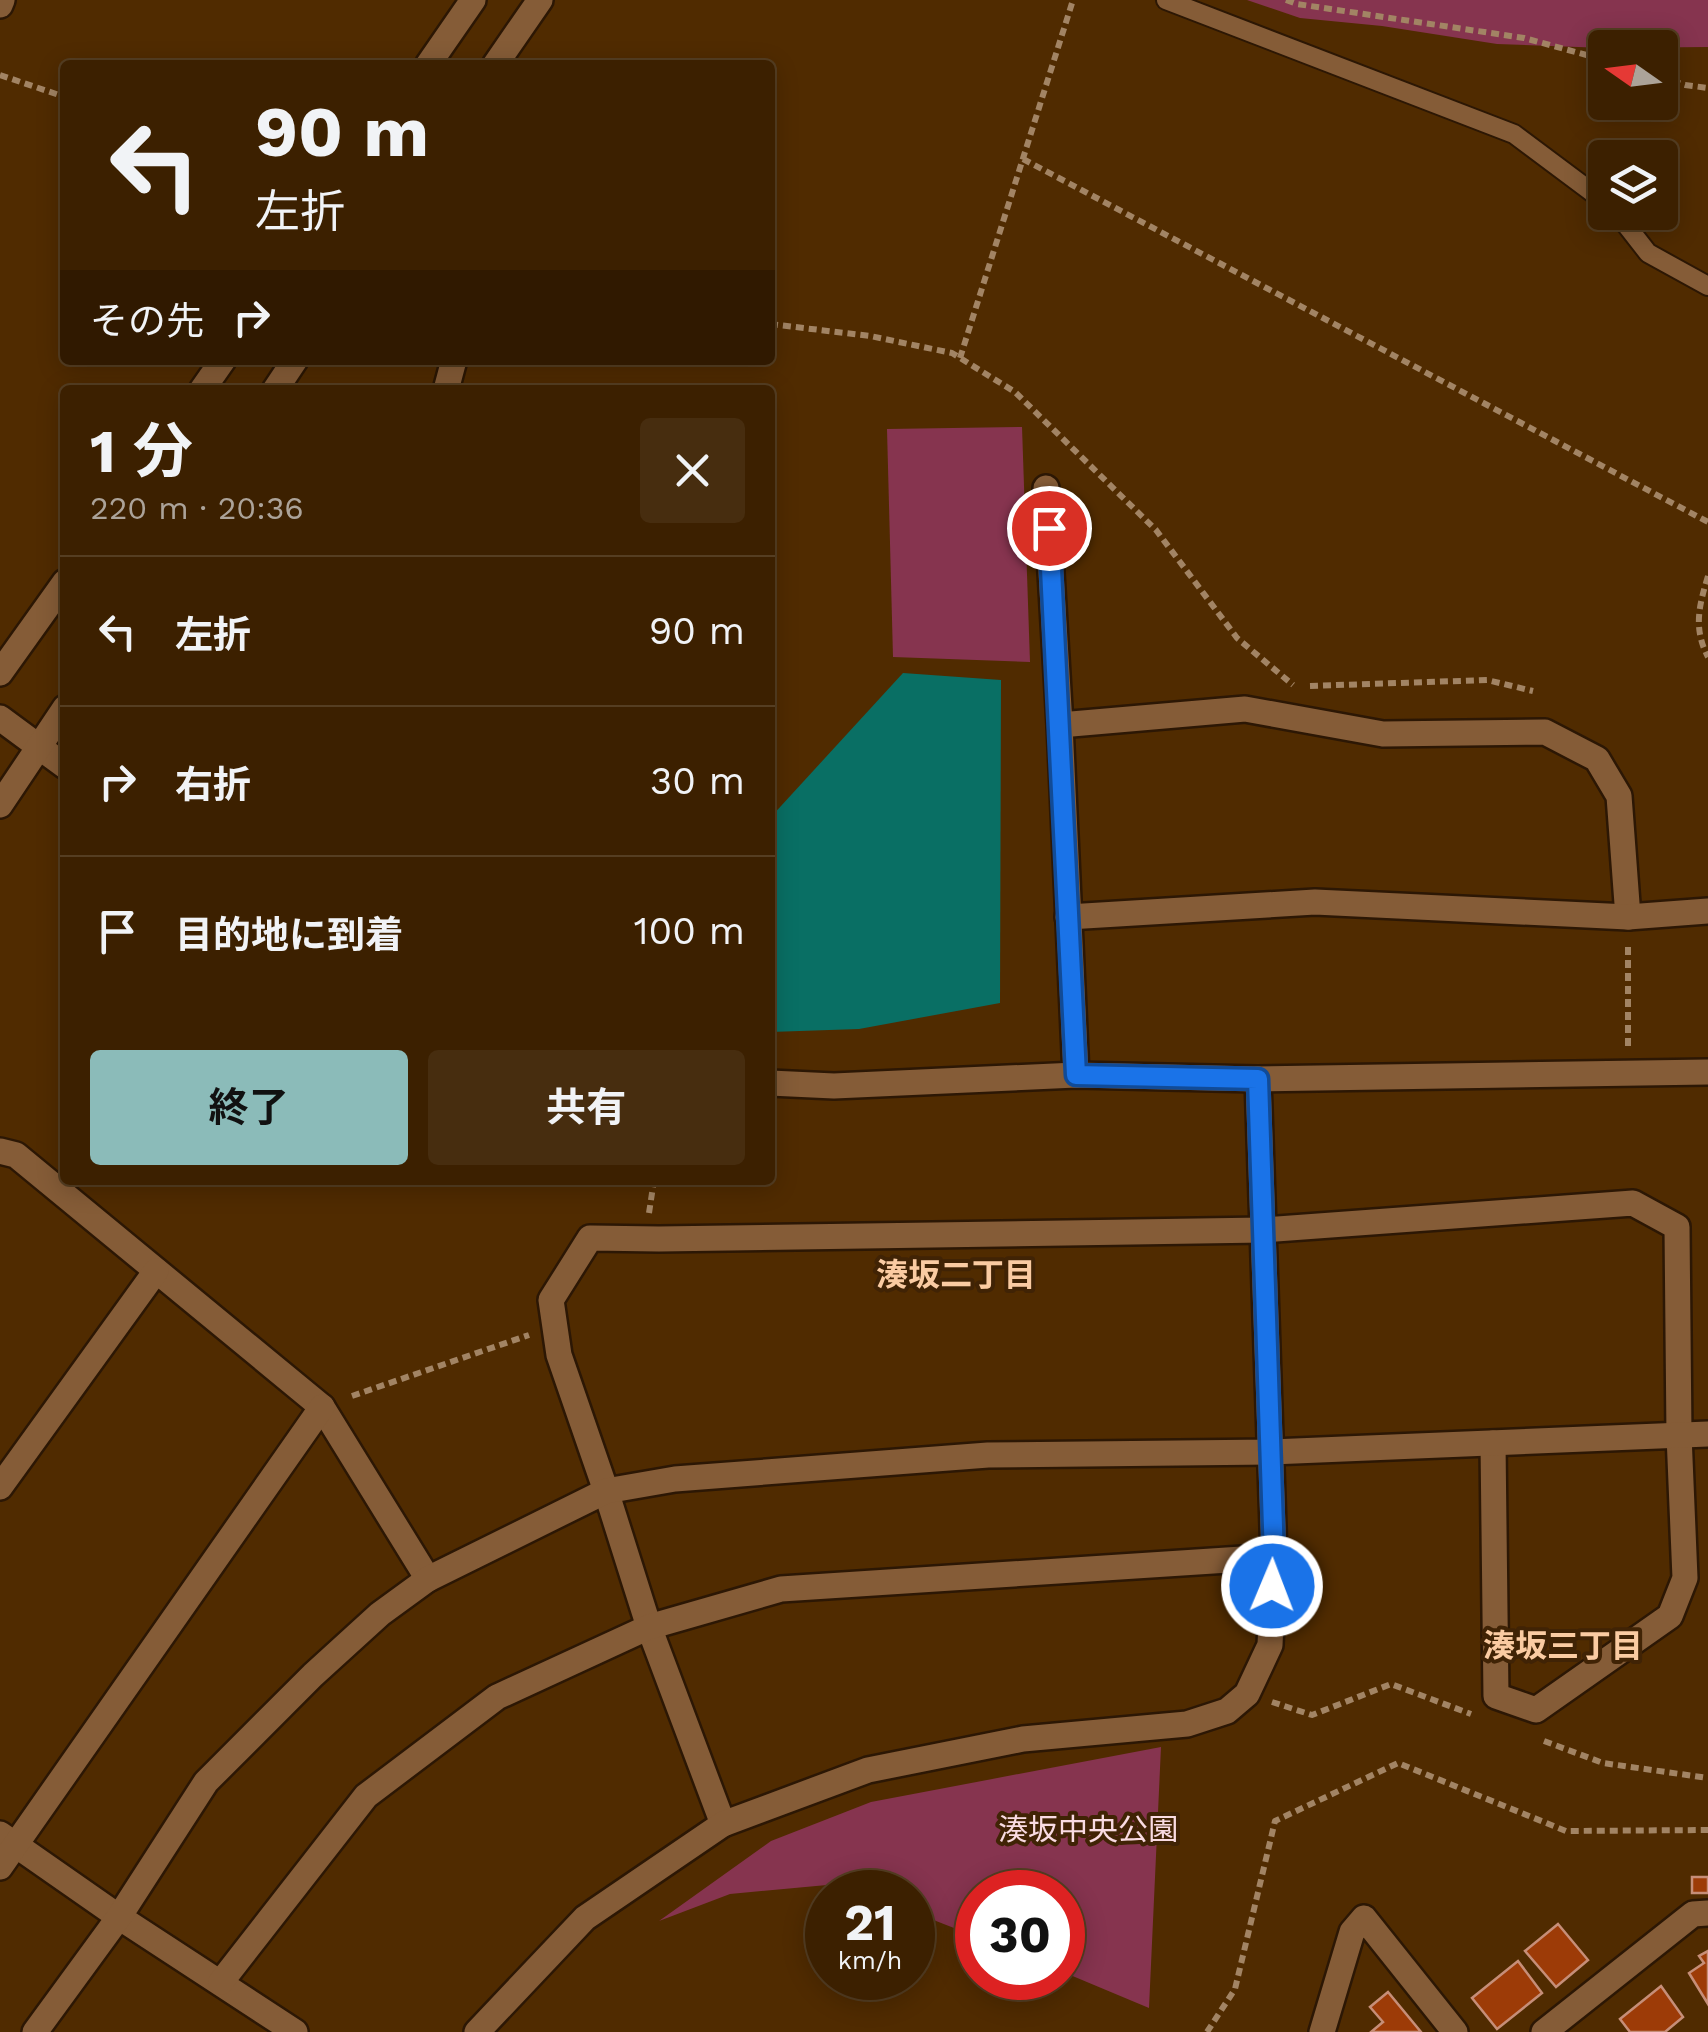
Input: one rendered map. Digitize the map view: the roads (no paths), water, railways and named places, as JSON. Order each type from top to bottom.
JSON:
[{"type":"street","points":[[431,60],[473,0]]},
{"type":"street","points":[[498,60],[540,0]]},
{"type":"street","points":[[1046,488],[1076,1075]]},
{"type":"street","points":[[0,674],[60,589]]},
{"type":"street","points":[[1060,725],[1244,709],[1382,734],[1545,732],[1596,759],[1619,796],[1628,917]]},
{"type":"street","points":[[0,805],[60,715]]},
{"type":"street","points":[[0,718],[60,763]]},
{"type":"street","points":[[1068,917],[1315,902],[1628,917],[1708,911]]},
{"type":"street","points":[[775,1083],[834,1086],[1076,1075],[1258,1079],[1708,1072]]},
{"type":"street","points":[[477,2032],[585,1918],[724,1824],[868,1770],[1023,1739],[1187,1724],[1227,1711],[1247,1694],[1270,1646],[1274,1557],[1258,1079]]},
{"type":"street","points":[[0,1151],[16,1155],[322,1406],[428,1580]]},
{"type":"street","points":[[724,1824],[649,1627],[559,1355],[551,1300],[590,1238],[1264,1230],[1632,1203],[1677,1226],[1678,1436],[1685,1578],[1670,1616],[1536,1710],[1496,1696],[1493,1443]]},
{"type":"street","points":[[0,1487],[156,1271]]},
{"type":"street","points":[[0,1868],[8,1840],[322,1406]]},
{"type":"street","points":[[35,2032],[119,1917],[206,1782],[312,1675],[366,1626],[428,1580],[606,1491],[675,1479],[988,1455],[1271,1452],[1708,1434]]},
{"type":"street","points":[[221,1982],[366,1796],[497,1697],[649,1627],[782,1590],[1274,1557]]},
{"type":"street","points":[[8,1840],[295,2032]]},
{"type":"street","points":[[1544,2032],[1693,1914],[1708,1913]]},
{"type":"street","points":[[1322,2032],[1352,1932],[1364,1918],[1455,2032]]},
{"type":"lane","points":[[1166,0],[1514,134],[1588,189]]},
{"type":"lane","points":[[1630,230],[1648,253],[1708,286]]},
{"type":"water","points":[[903,673],[1001,680],[1000,1003],[859,1029],[775,1032],[775,813]]},
{"type":"district","name":"湊坂二丁目","points":[[956,1275]]},
{"type":"district","name":"湊坂三丁目","points":[[1563,1646]]},
{"type":"park label","name":"湊坂中央公園","points":[[1088,1829]]}]
